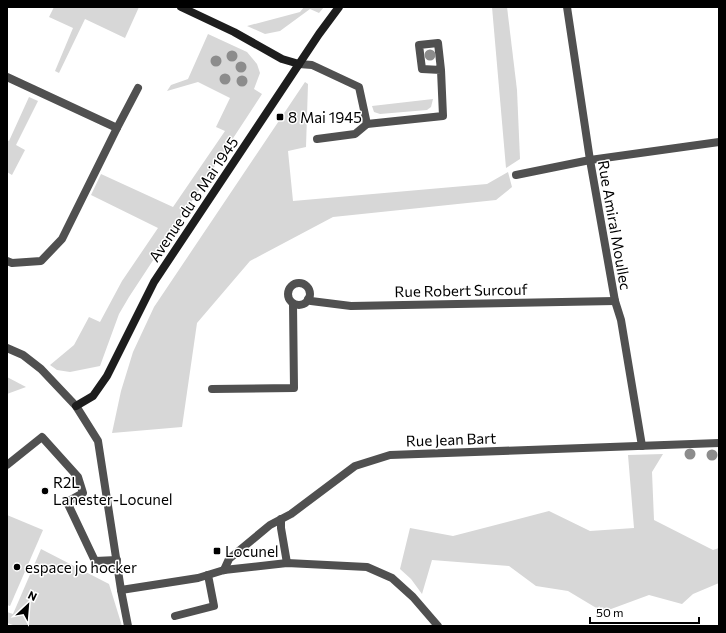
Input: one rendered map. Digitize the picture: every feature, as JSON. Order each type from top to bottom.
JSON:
[{"type":"street","points":[[181,7],[234,32],[282,59],[299,64],[312,64],[359,87],[367,124]]},
{"type":"street","name":"Avenue du 8 Mai 1945","points":[[76,406],[93,396],[107,376],[154,282],[319,34],[339,7]]},
{"type":"street","name":"Rue Amiral Moullec","points":[[567,7],[590,160],[642,446]]},
{"type":"street","points":[[317,139],[355,134],[367,124],[443,116],[441,70]]},
{"type":"street","points":[[7,77],[117,128]]},
{"type":"street","points":[[7,261],[12,263],[41,261],[62,239],[138,88]]},
{"type":"street","points":[[516,175],[590,160],[719,142]]},
{"type":"street","points":[[212,390],[294,388],[293,304],[287,295],[290,288],[295,284],[303,284],[310,292],[308,299],[300,305],[293,304]]},
{"type":"street","name":"Rue Robert Surcouf","points":[[308,299],[311,301],[351,306],[615,301]]},
{"type":"street","points":[[7,348],[23,355],[41,369],[76,406],[98,441],[116,560],[128,626]]},
{"type":"street","points":[[7,465],[42,438],[78,477],[83,493],[67,502],[95,561],[116,560]]},
{"type":"street","name":"Rue Jean Bart","points":[[224,570],[229,559],[270,525],[291,514],[355,466],[390,455],[719,443]]},
{"type":"street","points":[[281,519],[281,528],[287,563]]},
{"type":"street","points":[[121,590],[198,578],[224,570],[287,563],[367,567],[392,578],[412,597],[438,626]]},
{"type":"street","points":[[175,616],[214,606],[208,575]]},
{"type":"shaded area","points":[[54,7],[139,7],[125,38],[85,19],[59,73],[55,71],[73,28],[49,17]]},
{"type":"shaded area","points":[[304,7],[324,7],[319,13],[310,9],[280,31],[265,34],[247,26],[300,12]]},
{"type":"shaded area","points":[[492,7],[507,7],[517,90],[520,159],[506,168]]},
{"type":"shaded area","points":[[208,34],[247,52],[257,64],[260,73],[254,89],[262,94],[129,297],[119,314],[100,366],[70,372],[57,370],[50,365],[74,345],[89,317],[100,322],[122,281],[158,228],[91,195],[101,174],[173,207],[225,131],[216,127],[230,98],[198,82],[167,91],[171,85],[188,79]]},
{"type":"shaded area","points":[[305,82],[308,84],[306,147],[288,151],[293,201],[487,184],[508,172],[512,187],[496,200],[333,217],[250,261],[197,323],[182,427],[112,433],[121,391],[133,352],[154,307]]},
{"type":"shaded area","points":[[29,97],[38,101],[16,145],[25,150],[12,175],[7,172],[7,140],[9,141]]},
{"type":"shaded area","points":[[433,99],[431,107],[427,110],[380,114],[374,112],[372,106]]},
{"type":"shaded area","points":[[7,377],[26,387],[7,394]]},
{"type":"shaded area","points":[[663,454],[652,472],[654,520],[713,550],[719,548],[719,583],[693,594],[682,604],[649,595],[603,612],[568,591],[536,586],[509,566],[432,560],[422,594],[411,579],[400,569],[410,528],[453,536],[549,511],[590,531],[634,528],[628,455]]},
{"type":"shaded area","name":"espace jo hocker","points":[[7,515],[43,530],[10,606],[7,605]]},
{"type":"shaded area","points":[[41,549],[109,584],[122,626],[16,626],[7,623],[7,612],[13,614]]},
{"type":"place","name":"8 Mai 1945","points":[[280,117]]},
{"type":"place","name":"R2L Lanester-Locunel","points":[[45,491]]},
{"type":"place","name":"Locunel","points":[[217,551]]},
{"type":"place","name":"espace jo hocker","points":[[17,567]]}]
